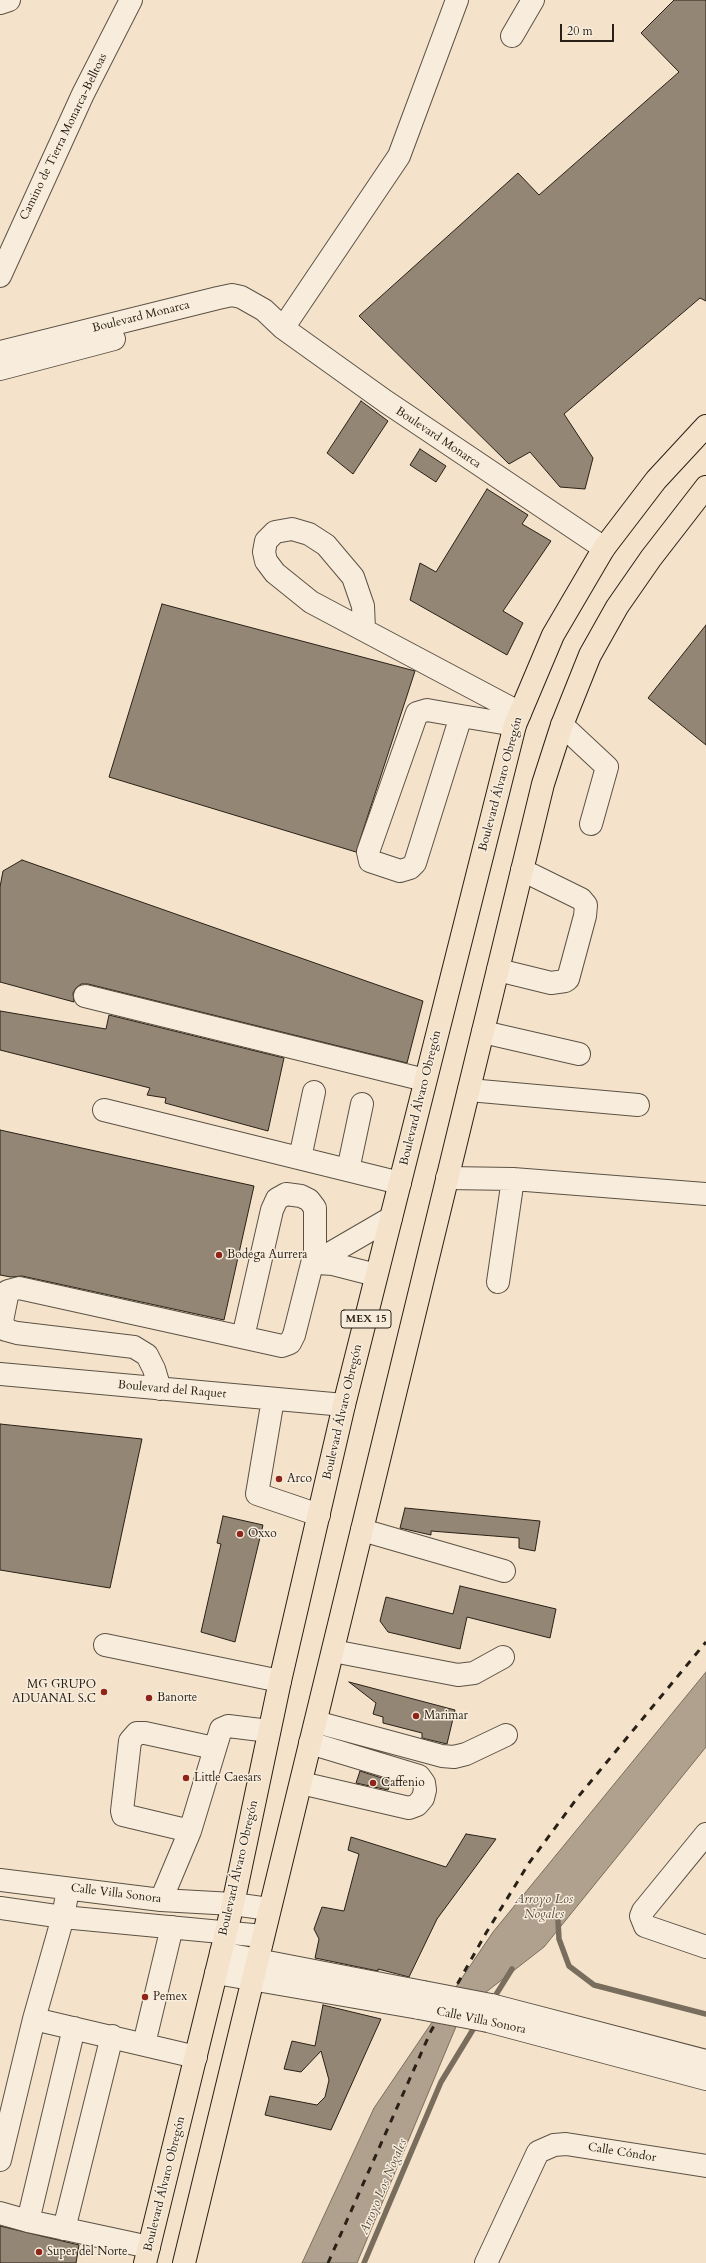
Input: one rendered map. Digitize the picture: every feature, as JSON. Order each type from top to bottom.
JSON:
[{"type":"highway","name":"Boulevard Álvaro Obregón","points":[[147,2255],[233,1904],[280,1681],[344,1405],[425,1080],[518,719],[553,635],[604,548],[656,480],[706,426]]},
{"type":"highway","points":[[184,2263],[262,1936],[316,1722],[543,784],[562,725],[590,655],[617,607],[660,546],[706,487]]},
{"type":"street","points":[[0,2],[9,0]]},
{"type":"street","name":"Camino de Tierra Monarca-Belltoas","points":[[0,276],[83,94],[131,0]]},
{"type":"street","points":[[279,325],[399,156],[457,0]]},
{"type":"street","points":[[512,36],[533,0]]},
{"type":"street","name":"Boulevard Monarca","points":[[0,352],[232,295],[249,301],[279,325],[385,401],[604,548]]},
{"type":"street","name":"Boulevard Monarca","points":[[0,369],[228,310],[240,310],[279,325]]},
{"type":"street","points":[[364,629],[363,606],[353,577],[326,545],[309,534],[292,530],[275,532],[266,541],[264,552],[266,561],[275,573],[312,602],[364,629],[518,719]]},
{"type":"street","points":[[461,716],[415,863],[410,868],[400,871],[370,861],[368,852],[417,713],[427,710],[461,716],[518,719]]},
{"type":"street","points":[[562,725],[607,767],[591,824]]},
{"type":"street","points":[[498,970],[550,983],[565,981],[568,979],[584,916],[586,905],[581,899],[522,870]]},
{"type":"street","points":[[85,996],[425,1080]]},
{"type":"street","points":[[483,1032],[579,1054]]},
{"type":"street","points":[[469,1090],[638,1105]]},
{"type":"street","points":[[300,1158],[314,1092]]},
{"type":"street","points":[[348,1170],[362,1104]]},
{"type":"street","points":[[104,1110],[400,1183]]},
{"type":"street","points":[[448,1178],[513,1179],[706,1194]]},
{"type":"street","points":[[498,1282],[513,1179]]},
{"type":"street","points":[[160,1389],[154,1369],[147,1355],[134,1347],[16,1333],[6,1330],[2,1321],[8,1292],[19,1288],[282,1346],[290,1343],[294,1335],[314,1259],[315,1208],[309,1200],[301,1196],[286,1194],[277,1199],[272,1210],[243,1337]]},
{"type":"street","points":[[314,1259],[329,1254],[391,1218]]},
{"type":"street","points":[[314,1259],[318,1263],[333,1264],[376,1275]]},
{"type":"street","name":"Boulevard del Raquet","points":[[0,1374],[344,1405]]},
{"type":"street","points":[[273,1399],[257,1494],[319,1515]]},
{"type":"street","points":[[362,1530],[504,1571]]},
{"type":"street","points":[[105,1645],[280,1681]]},
{"type":"street","points":[[333,1651],[458,1675],[474,1673],[503,1657]]},
{"type":"street","points":[[316,1722],[442,1756],[454,1757],[466,1754],[506,1735]]},
{"type":"street","points":[[161,1900],[190,1831],[220,1731],[225,1727],[269,1731]]},
{"type":"street","points":[[190,1831],[123,1815],[122,1812],[130,1741],[137,1733],[145,1733],[214,1748]]},
{"type":"street","points":[[301,1783],[409,1808],[417,1805],[425,1790],[424,1783],[419,1776],[310,1743]]},
{"type":"street","points":[[706,1834],[643,1911],[642,1916],[645,1926],[706,1947]]},
{"type":"street","name":"Calle Villa Sonora","points":[[0,1880],[161,1900],[233,1904],[269,1909]]},
{"type":"street","points":[[0,2160],[34,2019],[63,1917],[68,1888]]},
{"type":"street","points":[[0,1908],[63,1917],[262,1936]]},
{"type":"street","points":[[144,2044],[172,1927]]},
{"type":"street","name":"Calle Villa Sonora","points":[[218,1963],[490,2013],[706,2061]]},
{"type":"street","name":"Calle Villa Sonora","points":[[490,2013],[706,2079]]},
{"type":"street","points":[[34,2019],[112,2036],[196,2057]]},
{"type":"street","points":[[28,2221],[74,2028]]},
{"type":"street","points":[[64,2229],[112,2036]]},
{"type":"street","name":"Calle Cóndor","points":[[486,2263],[538,2152],[554,2145],[566,2144],[706,2166]]},
{"type":"street","points":[[0,2213],[64,2229],[147,2255]]},
{"type":"water","points":[[706,1672],[706,1747],[544,1947],[463,2010],[357,2263],[302,2263],[374,2108],[493,1932]]},
{"type":"building","points":[[674,0],[706,0],[706,301],[700,298],[564,414],[593,458],[585,489],[560,487],[530,452],[509,464],[359,316],[518,173],[539,195],[679,72],[641,33]]},
{"type":"building","points":[[361,401],[388,421],[353,474],[327,453]]},
{"type":"building","points":[[420,449],[446,466],[436,482],[410,465]]},
{"type":"building","points":[[487,489],[528,515],[522,524],[551,541],[503,611],[523,623],[507,655],[410,600],[420,563],[436,572]]},
{"type":"building","points":[[162,604],[415,671],[356,852],[109,777]]},
{"type":"building","points":[[706,625],[706,745],[648,698]]},
{"type":"building","points":[[22,860],[423,1001],[407,1063],[88,984],[81,984],[76,988],[73,993],[74,1002],[0,982],[0,887],[3,871]]},
{"type":"building","points":[[0,1011],[106,1029],[109,1015],[284,1058],[268,1131],[165,1103],[166,1098],[147,1095],[150,1088],[0,1050]]},
{"type":"building","points":[[0,1130],[254,1186],[224,1320],[22,1276],[11,1277],[0,1275]]},
{"type":"building","points":[[0,1424],[142,1439],[110,1588],[0,1570]]},
{"type":"building","points":[[405,1508],[540,1521],[535,1551],[519,1548],[519,1538],[431,1531],[431,1535],[400,1528]]},
{"type":"building","points":[[223,1516],[263,1525],[235,1642],[201,1632],[221,1544],[217,1543]]},
{"type":"building","points":[[460,1586],[556,1609],[550,1638],[467,1617],[460,1649],[388,1632],[380,1621],[386,1597],[453,1614]]},
{"type":"building","name":"Marimar","points":[[349,1682],[455,1710],[447,1744],[422,1738],[422,1733],[383,1723],[383,1717],[373,1714],[376,1703]]},
{"type":"building","points":[[360,1771],[391,1781],[388,1790],[356,1783]]},
{"type":"building","points":[[466,1834],[496,1839],[437,1919],[409,1977],[378,1969],[378,1971],[315,1958],[319,1939],[314,1929],[322,1907],[344,1911],[359,1854],[348,1850],[351,1837],[446,1867]]},
{"type":"building","points":[[323,2005],[381,2019],[331,2130],[265,2115],[270,2096],[317,2105],[325,2097],[329,2080],[321,2051],[301,2072],[284,2069],[292,2041],[315,2046]]},
{"type":"building","name":"Super del Norte","points":[[0,2226],[79,2245],[76,2263],[0,2263]]},
{"type":"waterway","points":[[558,1921],[559,1939],[569,1966],[594,1985],[706,2014]]},
{"type":"waterway","name":"Arroyo Los Nogales","points":[[492,2001],[512,1969]]},
{"type":"waterway","name":"Arroyo Los Nogales","points":[[364,2263],[441,2082],[477,2023]]},
{"type":"railway","points":[[328,2263],[431,2031],[486,1933],[529,1863],[578,1797],[706,1642]]},
{"type":"place","name":"Bodega Aurrera","points":[[219,1255]]},
{"type":"place","name":"Arco","points":[[279,1479]]},
{"type":"place","name":"Oxxo","points":[[240,1534]]},
{"type":"place","name":"MG GRUPO ADUANAL S.C","points":[[104,1692]]},
{"type":"place","name":"Banorte","points":[[149,1698]]},
{"type":"place","name":"Marimar","points":[[416,1716]]},
{"type":"place","name":"Little Caesars","points":[[186,1778]]},
{"type":"place","name":"Caffenio","points":[[373,1783]]},
{"type":"place","name":"Pemex","points":[[145,1997]]},
{"type":"place","name":"Super del Norte","points":[[39,2252]]}]
